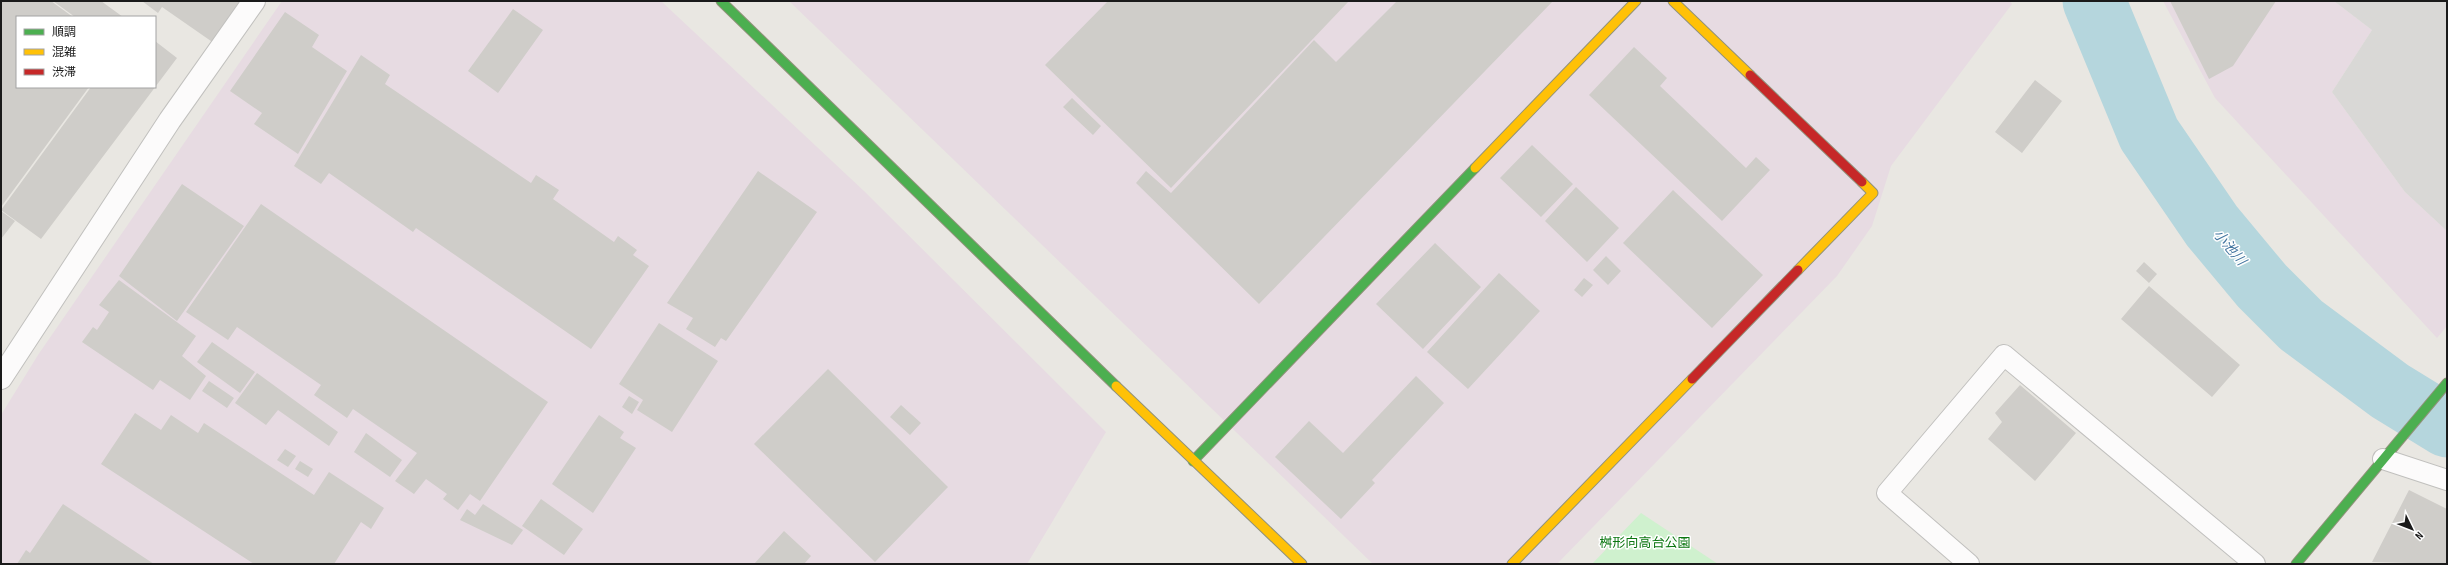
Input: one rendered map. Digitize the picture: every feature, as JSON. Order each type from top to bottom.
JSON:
[{"type":"street","points":[[1,378],[170,120],[254,1]]},
{"type":"street","points":[[721,1],[1193,461],[1302,564]]},
{"type":"street","points":[[1193,461],[1636,1]]},
{"type":"street","points":[[1512,564],[1873,193],[1674,1]]},
{"type":"street","points":[[2296,564],[2447,382]]},
{"type":"lane","points":[[1969,564],[1887,493],[2004,355],[2255,564]]},
{"type":"lane","points":[[2383,459],[2447,480]]},
{"type":"shaded area","points":[[282,1],[661,1],[864,191],[1106,432],[1027,564],[1,564],[1,415],[38,355]]},
{"type":"shaded area","points":[[789,1],[2010,1],[2012,4],[1891,166],[1872,226],[1837,276],[1557,564],[1373,564]]},
{"type":"shaded area","points":[[2163,1],[2334,1],[2372,30],[2332,92],[2405,192],[2447,231],[2447,326],[2437,338],[2215,98]]},
{"type":"shaded area","points":[[2334,1],[2447,1],[2447,231],[2405,192],[2332,92],[2372,30]]},
{"type":"green space","name":"桝形向高台公園","points":[[1641,513],[1718,564],[1592,564]]},
{"type":"building","points":[[1,1],[51,1],[72,16],[16,16],[16,88],[88,88],[1,207]]},
{"type":"building","points":[[53,1],[101,1],[122,16],[74,16]]},
{"type":"building","points":[[142,1],[238,1],[248,8],[221,48],[162,7],[158,13]]},
{"type":"building","points":[[1108,1],[1349,1],[1171,188],[1045,65]]},
{"type":"building","points":[[1397,1],[1553,1],[1259,304],[1136,183],[1146,171],[1171,193],[1314,40],[1336,62]]},
{"type":"building","points":[[2170,1],[2276,1],[2233,66],[2209,79]]},
{"type":"building","points":[[513,9],[543,30],[498,93],[468,71]]},
{"type":"building","points":[[285,12],[319,35],[312,47],[347,71],[298,154],[254,124],[262,113],[230,91]]},
{"type":"building","points":[[156,42],[177,58],[156,86]]},
{"type":"building","points":[[1634,47],[1667,78],[1660,86],[1746,168],[1756,157],[1770,170],[1722,221],[1589,95]]},
{"type":"building","points":[[361,55],[390,75],[385,84],[531,183],[536,175],[559,190],[553,199],[614,242],[618,236],[637,250],[633,255],[649,266],[591,349],[416,228],[413,232],[329,173],[321,184],[294,166]]},
{"type":"building","points":[[2035,80],[2062,101],[2022,153],[1995,132]]},
{"type":"building","points":[[90,88],[154,88],[41,239],[1,210]]},
{"type":"building","points":[[1072,98],[1101,126],[1093,135],[1063,107]]},
{"type":"building","points":[[1532,145],[1573,184],[1541,217],[1500,178]]},
{"type":"building","points":[[758,171],[817,212],[726,341],[721,338],[715,347],[686,329],[693,318],[667,303]]},
{"type":"building","points":[[182,184],[244,226],[177,321],[119,276]]},
{"type":"building","points":[[1576,187],[1619,228],[1587,262],[1545,221]]},
{"type":"building","points":[[1673,190],[1763,275],[1712,328],[1623,243]]},
{"type":"building","points":[[261,204],[548,402],[480,501],[470,494],[458,510],[443,499],[447,494],[426,479],[414,494],[395,481],[417,453],[353,409],[347,418],[314,395],[321,385],[237,327],[228,340],[186,312]]},
{"type":"building","points":[[1,211],[15,221],[1,239]]},
{"type":"building","points":[[1435,243],[1481,287],[1423,349],[1376,304]]},
{"type":"building","points":[[1606,256],[1621,271],[1608,285],[1593,270]]},
{"type":"building","points":[[2144,262],[2157,274],[2149,283],[2136,271]]},
{"type":"building","points":[[1499,273],[1540,311],[1468,389],[1427,352]]},
{"type":"building","points":[[1584,278],[1593,285],[1582,297],[1574,290]]},
{"type":"building","points":[[119,280],[196,336],[182,356],[206,376],[190,400],[160,380],[153,390],[82,342],[93,327],[97,330],[109,312],[99,305]]},
{"type":"building","points":[[2149,286],[2240,365],[2212,397],[2121,319]]},
{"type":"building","points":[[659,323],[718,361],[672,432],[637,410],[643,400],[619,384]]},
{"type":"building","points":[[212,342],[255,372],[240,393],[197,362]]},
{"type":"building","points":[[828,369],[948,487],[875,562],[754,444]]},
{"type":"building","points":[[257,373],[338,432],[329,446],[278,410],[266,425],[235,403]]},
{"type":"building","points":[[1416,376],[1444,403],[1372,480],[1375,483],[1341,519],[1275,457],[1309,421],[1343,453]]},
{"type":"building","points":[[209,381],[234,398],[227,408],[202,391]]},
{"type":"building","points":[[2020,385],[2076,433],[2035,481],[1988,439],[2002,422],[1995,413]]},
{"type":"building","points":[[629,396],[639,402],[632,414],[622,407]]},
{"type":"building","points":[[901,405],[921,423],[910,435],[890,417]]},
{"type":"building","points":[[135,413],[161,430],[171,415],[198,433],[204,423],[314,495],[329,472],[384,508],[371,529],[361,522],[334,564],[254,564],[101,464]]},
{"type":"building","points":[[599,415],[624,432],[620,438],[636,448],[593,513],[552,484]]},
{"type":"building","points":[[366,433],[402,460],[390,477],[354,452]]},
{"type":"building","points":[[285,449],[296,456],[288,467],[277,460]]},
{"type":"building","points":[[300,461],[313,469],[308,477],[295,469]]},
{"type":"building","points":[[2409,490],[2447,509],[2447,564],[2372,562]]},
{"type":"building","points":[[541,499],[583,529],[564,555],[522,526]]},
{"type":"building","points":[[63,504],[154,564],[17,564],[26,550],[30,553]]},
{"type":"building","points":[[483,504],[523,530],[512,545],[460,520],[467,509],[475,515]]},
{"type":"building","points":[[784,531],[811,556],[804,564],[754,564]]},
{"type":"waterway","name":"小池川","points":[[2094,1],[2149,134],[2212,226],[2262,286],[2301,325],[2390,391],[2447,426]]},
{"type":"traffic: fast","points":[[721,1],[1116,386]]},
{"type":"traffic: fast","points":[[1193,461],[1475,168]]},
{"type":"traffic: fast","points":[[2296,564],[2447,383]]},
{"type":"traffic: slow","points":[[1475,168],[1636,1]]},
{"type":"traffic: slow","points":[[1673,1],[1750,75]]},
{"type":"traffic: slow","points":[[1798,270],[1873,193],[1862,182]]},
{"type":"traffic: slow","points":[[1512,564],[1692,379]]},
{"type":"traffic: slow","points":[[1116,386],[1302,564]]},
{"type":"traffic: jam","points":[[1750,75],[1862,182]]},
{"type":"traffic: jam","points":[[1692,379],[1798,270]]}]
